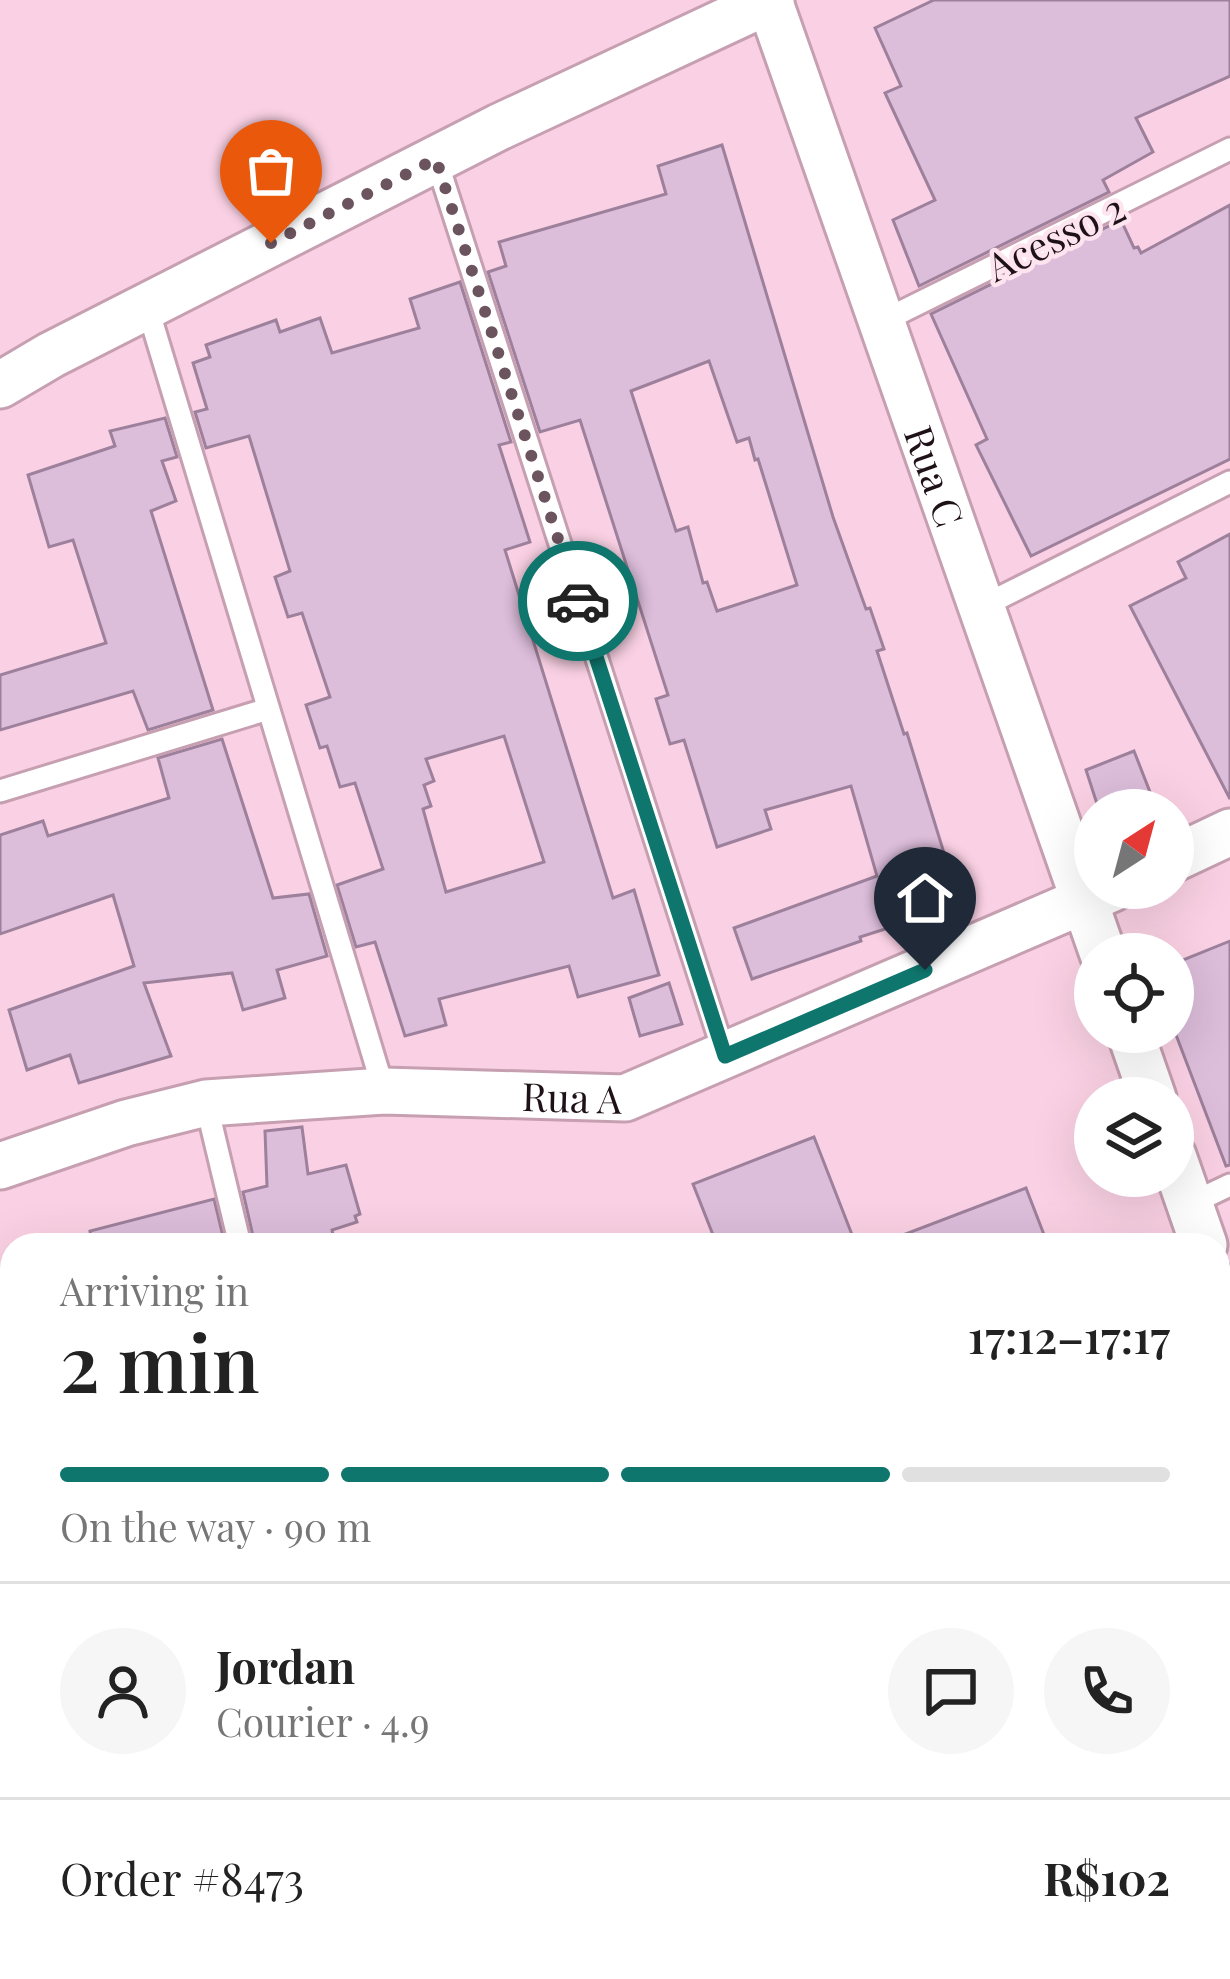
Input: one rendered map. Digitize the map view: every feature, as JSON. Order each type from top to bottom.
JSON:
[{"type":"street","points":[[0,385],[436,159],[769,0]]},
{"type":"street","name":"Rua C","points":[[769,0],[981,607],[1074,834]]},
{"type":"street","points":[[1194,850],[1230,832]]},
{"type":"street","name":"Rua A","points":[[0,1166],[126,1123],[206,1103],[384,1091],[625,1099],[1074,906]]},
{"type":"lane","name":"Acesso 2","points":[[880,322],[1230,149]]},
{"type":"lane","points":[[436,159],[725,1056]]},
{"type":"lane","points":[[147,306],[384,1091]]},
{"type":"lane","points":[[981,607],[1230,482]]},
{"type":"lane","points":[[0,791],[268,710]]},
{"type":"lane","points":[[206,1103],[238,1233]]},
{"type":"building","points":[[934,0],[1230,0],[1230,76],[1136,118],[1153,152],[1103,180],[1109,192],[919,286],[893,220],[935,200],[885,93],[901,86],[875,28]]},
{"type":"building","points":[[722,145],[833,517],[884,649],[877,651],[960,905],[752,979],[734,928],[877,876],[851,786],[765,810],[771,829],[717,847],[684,740],[670,744],[656,699],[668,695],[580,420],[540,432],[488,272],[506,266],[499,242],[666,194],[658,166]],"holes":[[[709,361],[737,442],[749,438],[758,459],[797,585],[717,611],[707,582],[703,583],[688,527],[676,531],[631,391]]]},
{"type":"building","points":[[1230,205],[1230,459],[1031,556],[976,445],[987,439],[931,314],[1121,220],[1141,253]]},
{"type":"building","points":[[460,282],[511,442],[499,445],[530,542],[505,550],[613,898],[634,890],[659,975],[578,997],[569,966],[439,999],[446,1025],[405,1036],[375,942],[356,947],[337,885],[383,869],[355,783],[340,787],[327,746],[320,748],[306,705],[330,697],[302,613],[288,617],[275,577],[290,571],[249,436],[206,448],[195,412],[207,409],[193,363],[210,357],[206,345],[276,320],[280,332],[320,318],[332,353],[419,328],[410,299]],"holes":[[[504,736],[544,862],[446,892],[423,809],[431,806],[424,785],[434,781],[426,759]]]},
{"type":"building","points":[[165,418],[177,457],[162,461],[176,501],[151,511],[213,710],[148,730],[133,691],[0,730],[0,675],[106,643],[73,540],[49,547],[28,475],[115,446],[110,431]]},
{"type":"building","points":[[1230,534],[1230,799],[1130,606],[1186,578],[1178,562]]},
{"type":"building","points":[[222,739],[273,898],[309,894],[327,956],[277,970],[285,998],[243,1010],[232,973],[144,983],[171,1056],[79,1083],[70,1055],[27,1070],[9,1010],[134,966],[113,895],[0,934],[0,835],[43,821],[48,836],[169,798],[158,758]]},
{"type":"building","points":[[1134,751],[1149,789],[1092,789],[1086,770]]},
{"type":"building","points":[[1230,941],[1230,1165],[1226,1166],[1183,1053],[1194,1053],[1194,956]]},
{"type":"building","points":[[669,983],[682,1024],[640,1036],[629,998]]},
{"type":"building","points":[[302,1127],[308,1174],[346,1165],[360,1214],[355,1216],[357,1222],[333,1233],[252,1233],[243,1192],[267,1186],[265,1131]]},
{"type":"building","points":[[814,1137],[851,1233],[712,1233],[693,1184]]},
{"type":"building","points":[[1026,1188],[1043,1233],[908,1233]]},
{"type":"building","points":[[214,1199],[222,1233],[90,1233]]},
{"type":"way so far","points":[[271,243],[436,159],[578,601]]},
{"type":"route","points":[[578,601],[725,1056],[925,970]]}]
